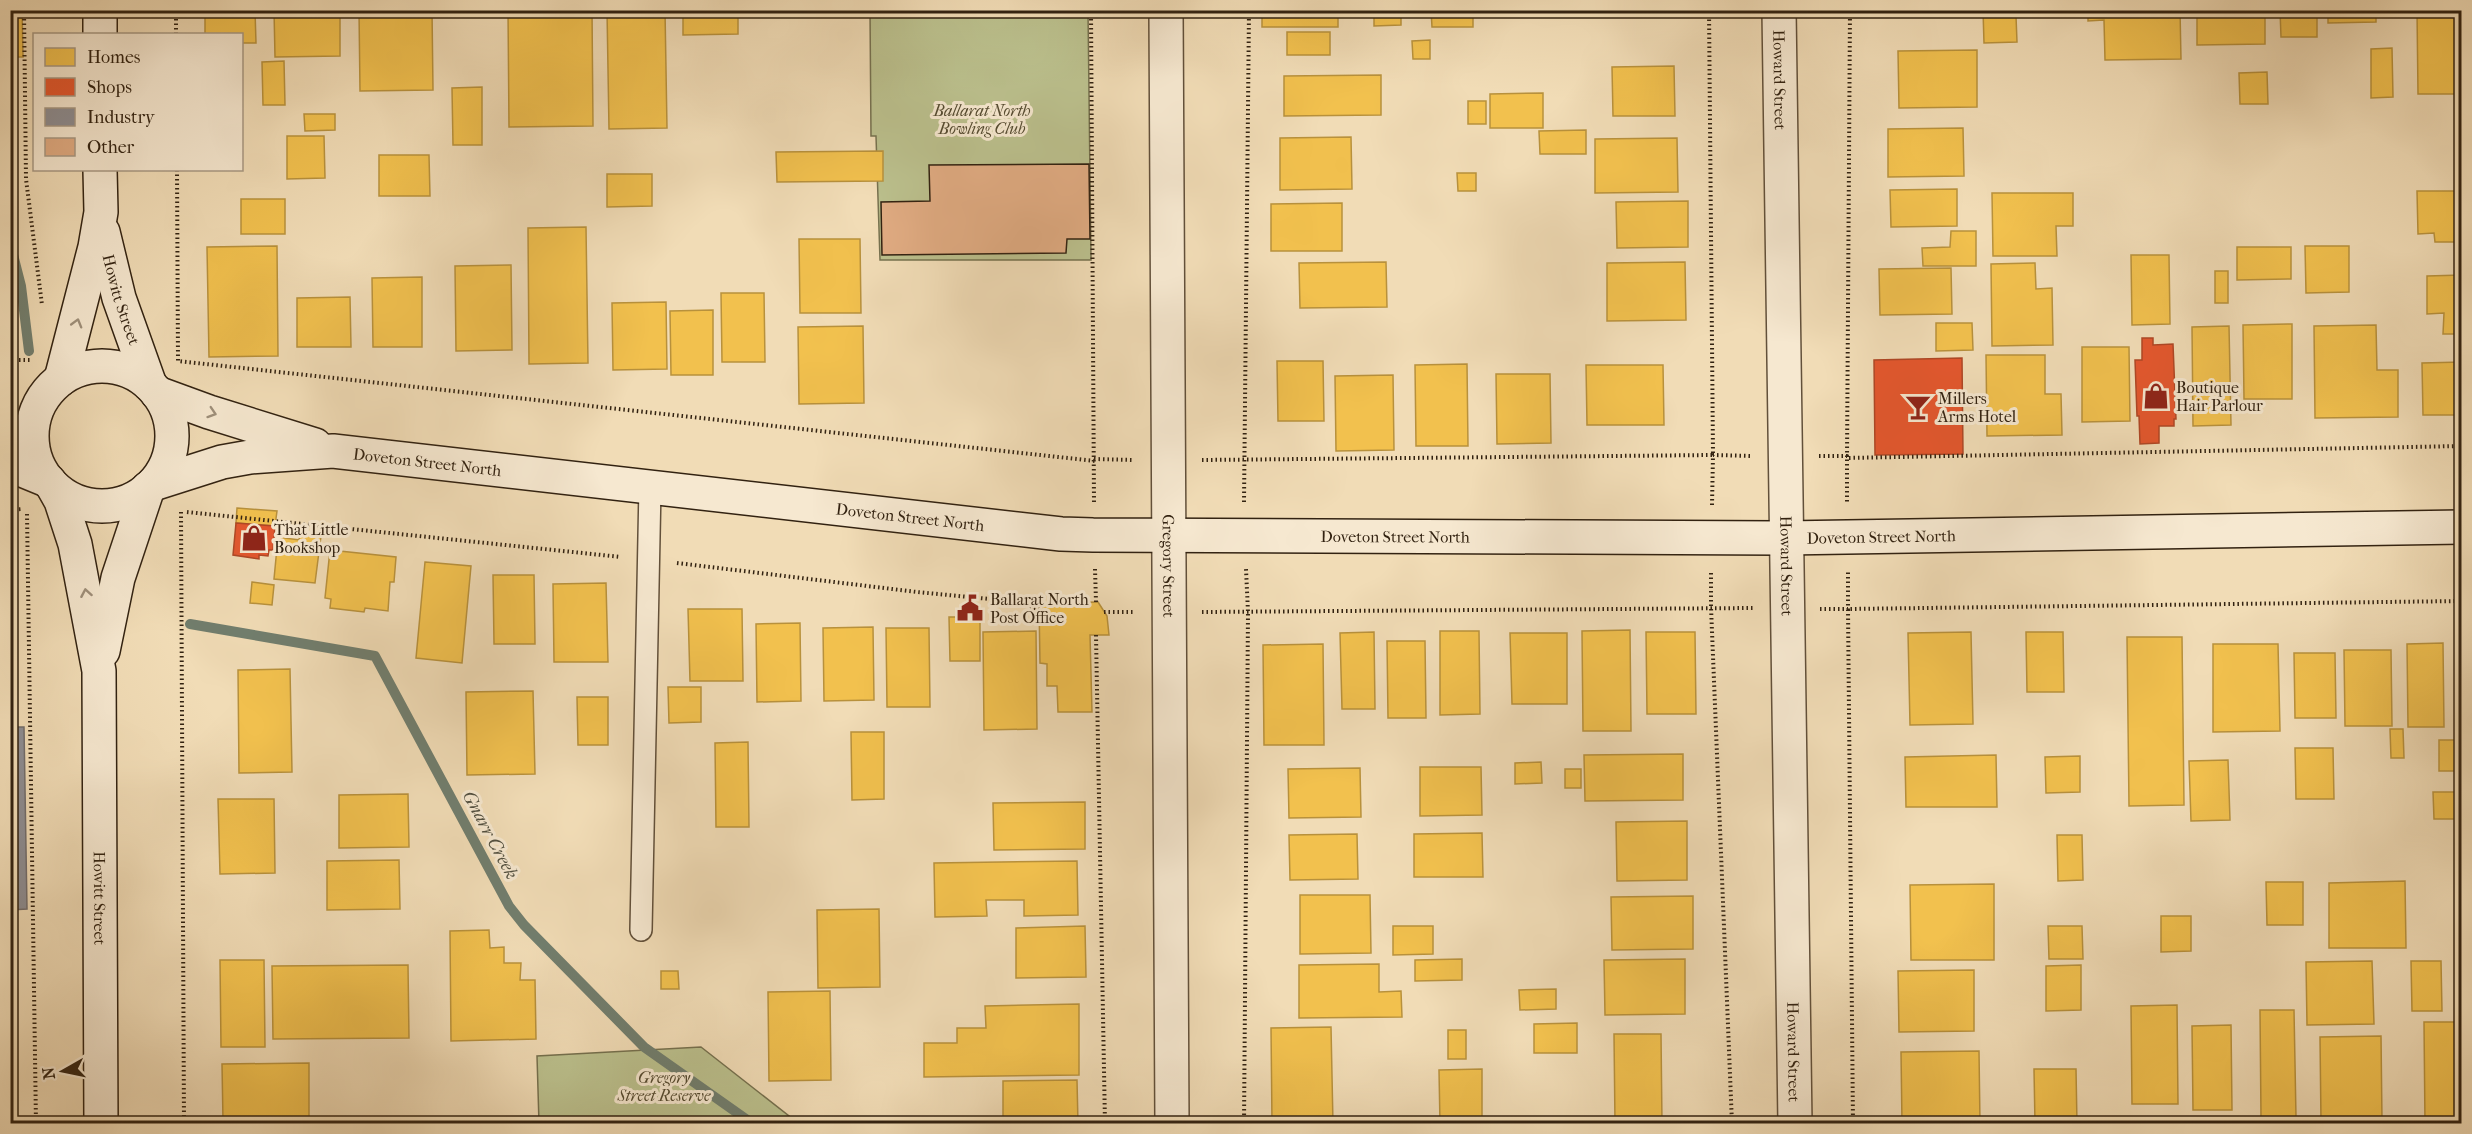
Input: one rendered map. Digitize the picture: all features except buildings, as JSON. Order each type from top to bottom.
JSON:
[{"type":"main road","points":[[100,10],[100,33]]},
{"type":"main road","name":"Gregory Street","points":[[1166,10],[1172,1124]]},
{"type":"main road","name":"Howard Street","points":[[1779,10],[1795,1124]]},
{"type":"main road","name":"Howitt Street","points":[[58,381],[82,305],[95,248],[100,212],[100,171]]},
{"type":"main road","name":"Howitt Street","points":[[100,212],[114,281],[154,389]]},
{"type":"main road","points":[[10,403],[82,368],[107,366],[130,371],[154,389],[169,416],[172,440],[166,464],[150,486],[123,503],[101,506],[80,502],[51,483],[10,465]]},
{"type":"main road","points":[[51,483],[35,457],[32,435],[39,404],[58,381]]},
{"type":"main road","name":"Doveton Street North","points":[[154,389],[199,408],[333,451]]},
{"type":"main road","name":"Doveton Street North","points":[[150,486],[222,462],[250,457],[333,451],[1061,534],[1785,538],[2462,527]]},
{"type":"main road","name":"Howitt Street","points":[[51,483],[61,501],[74,538],[99,671],[101,1124]]},
{"type":"main road","name":"Howitt Street","points":[[99,671],[118,578],[150,486]]},
{"type":"lane","points":[[640,930],[650,487]]},
{"type":"path","points":[[24,10],[26,179],[44,312]]},
{"type":"path","points":[[176,10],[176,33]]},
{"type":"path","points":[[177,171],[178,361],[1095,460],[1091,10]]},
{"type":"path","points":[[1248,10],[1244,460],[1713,455],[1709,10]]},
{"type":"path","points":[[1850,10],[1847,458],[2462,446]]},
{"type":"path","points":[[10,510],[27,509],[36,1124]]},
{"type":"path","points":[[184,1124],[181,511],[1000,600],[1039,609]]},
{"type":"path","points":[[1853,1124],[1848,609],[2462,601]]},
{"type":"path","points":[[1244,1124],[1248,612],[1711,607],[1732,1124]]},
{"type":"path","points":[[1096,635],[1105,1124]]},
{"type":"green space","name":"Ballarat North Bowling Club","points":[[870,11],[1088,11],[1091,260],[880,260],[876,136],[871,136]]},
{"type":"green space","name":"Gregory Street Reserve","points":[[701,1047],[798,1123],[539,1123],[537,1056]]},
{"type":"waterway","name":"Gnarr Creek","points":[[10,243],[21,286],[29,351]]},
{"type":"waterway","name":"Gnarr Creek","points":[[190,624],[375,656],[509,906],[524,925],[644,1047],[753,1124]]},
{"type":"place","name":"Boutique Hair Parlour","points":[[2156,396]]},
{"type":"place","name":"Millers Arms Hotel","points":[[1918,407]]},
{"type":"place","name":"That Little Bookshop","points":[[254,538]]},
{"type":"place","name":"Ballarat North Post Office","points":[[970,608]]}]
